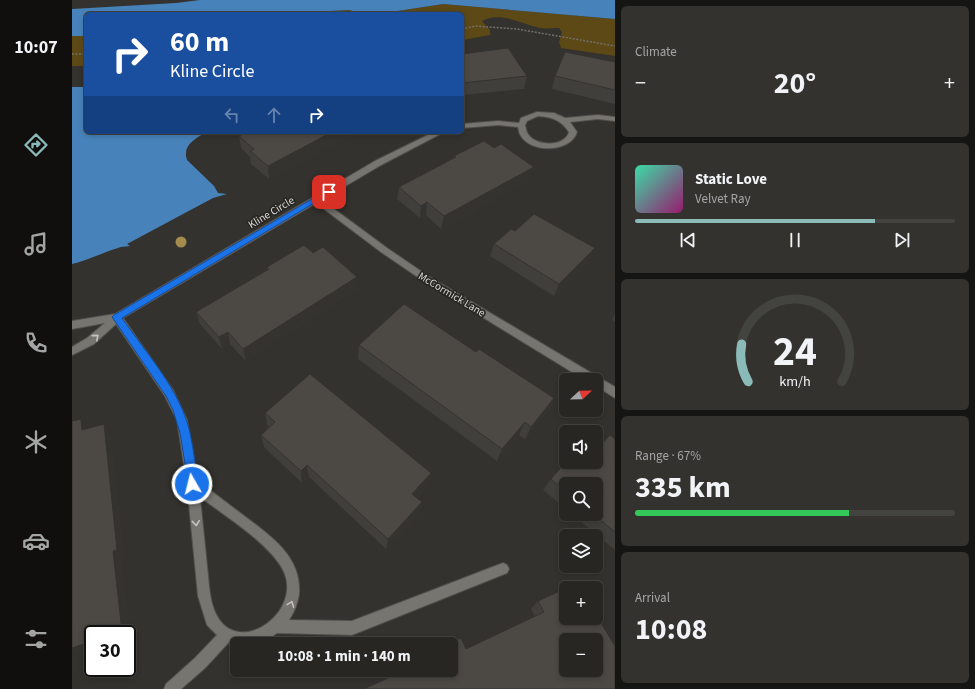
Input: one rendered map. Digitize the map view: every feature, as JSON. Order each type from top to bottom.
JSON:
[{"type":"street","points":[[565,120],[573,130],[573,135],[571,139],[559,145],[543,145],[529,139],[524,135],[521,125],[524,120],[537,114],[551,115],[565,120],[598,117],[615,119]]},
{"type":"street","points":[[464,126],[498,123],[521,125]]},
{"type":"street","name":"Kline Circle","points":[[72,351],[81,348],[94,340],[117,317],[378,163],[436,134]]},
{"type":"street","name":"McCormick Lane","points":[[316,199],[384,250],[425,278],[583,373]]},
{"type":"street","points":[[117,317],[169,393],[178,409],[185,433],[204,596],[209,613],[216,627],[227,635],[239,640],[251,639],[264,634],[277,626],[288,612],[293,598],[293,585],[290,570],[282,556],[271,544],[192,484]]},
{"type":"street","name":"Kline Circle","points":[[72,325],[117,317]]},
{"type":"street","name":"McCormick Lane","points":[[603,385],[615,393]]},
{"type":"street","points":[[277,626],[352,628],[503,569]]},
{"type":"street","points":[[171,689],[200,663],[227,635]]},
{"type":"path","points":[[464,29],[476,26],[517,29],[615,46]]},
{"type":"path","points":[[72,54],[84,54]]},
{"type":"shaded area","points":[[443,4],[615,19],[615,56],[561,48],[559,42],[562,32],[559,28],[540,28],[511,19],[496,17],[482,21],[490,30],[490,35],[464,40],[464,12],[391,12]]},
{"type":"shaded area","points":[[350,10],[354,12],[312,12]]},
{"type":"shaded area","points":[[72,36],[84,36],[84,66],[72,66]]},
{"type":"water","points":[[200,0],[615,0],[615,19],[443,4],[391,12],[354,12],[350,10],[312,12],[84,12],[84,36],[72,36],[72,9],[176,3]]},
{"type":"water","points":[[72,87],[84,87],[84,134],[203,134],[188,146],[186,150],[187,160],[214,186],[218,193],[227,194],[213,198],[127,244],[130,246],[119,247],[84,261],[72,264]]},
{"type":"building","points":[[508,48],[527,76],[464,83],[464,54]]},
{"type":"building","points":[[565,52],[615,62],[615,90],[555,76]]},
{"type":"building","points":[[243,134],[328,134],[268,166],[250,151],[254,149],[239,136]]},
{"type":"building","points":[[484,141],[494,148],[501,144],[534,167],[444,216],[427,202],[421,206],[399,187],[456,157],[454,156]]},
{"type":"building","points":[[534,214],[595,248],[559,284],[494,244],[511,229],[515,231]]},
{"type":"building","points":[[304,245],[313,253],[323,247],[357,277],[243,349],[228,332],[219,337],[196,312],[269,269],[267,267]]},
{"type":"building","points":[[404,304],[476,352],[479,349],[554,398],[531,427],[525,422],[502,449],[359,345]]},
{"type":"building","points":[[310,374],[431,473],[412,494],[422,502],[388,539],[307,465],[301,471],[261,435],[275,422],[265,413]]},
{"type":"building","points":[[81,419],[82,430],[104,424],[117,550],[113,551],[121,625],[84,625],[84,644],[72,648],[72,421]]},
{"type":"building","points":[[610,435],[615,439],[615,532],[602,521],[603,521],[603,477],[559,477],[559,486],[551,479],[560,469],[603,469],[603,443]]},
{"type":"building","points":[[559,591],[559,625],[602,625],[615,646],[615,689],[364,689],[390,677],[458,677],[458,639],[461,638],[466,649],[544,612],[538,601]]},
{"type":"route","points":[[192,484],[185,433],[178,409],[169,393],[117,317],[329,192]]}]
